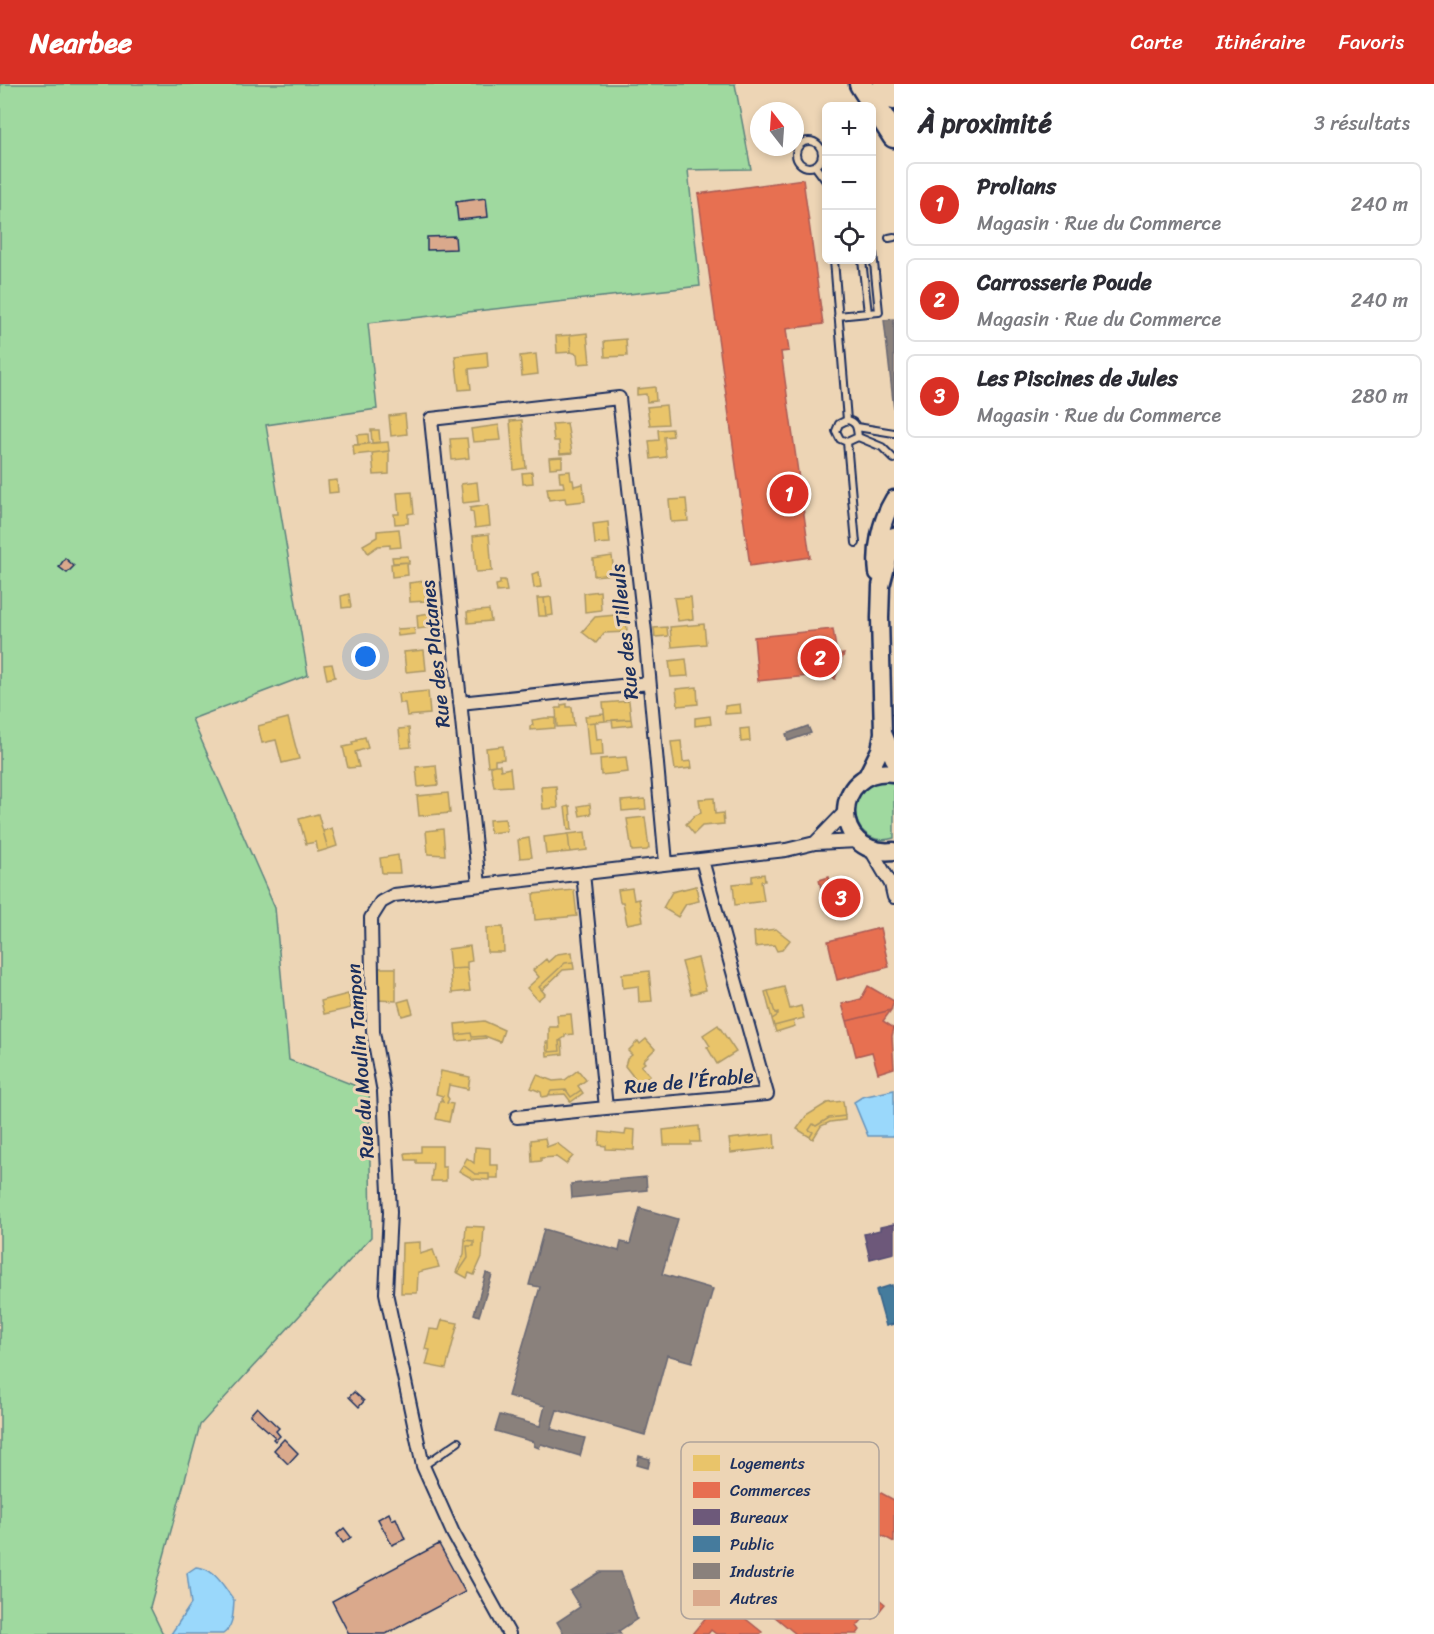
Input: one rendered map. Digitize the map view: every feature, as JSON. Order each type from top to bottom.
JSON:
[{"type":"highway","points":[[861,84],[894,136]]},
{"type":"highway","points":[[885,84],[894,98]]},
{"type":"street","name":"Rue des Tilleuls","points":[[431,419],[619,398],[666,863]]},
{"type":"street","name":"Rue des Platanes","points":[[431,419],[479,885]]},
{"type":"street","points":[[867,776],[880,750],[883,733],[879,543],[883,524],[894,499]]},
{"type":"street","points":[[881,586],[894,536]]},
{"type":"street","points":[[460,703],[649,683]]},
{"type":"street","points":[[883,733],[894,759]]},
{"type":"street","points":[[894,773],[876,773],[858,783],[851,791],[845,812],[847,823],[891,884],[894,897]]},
{"type":"street","points":[[815,843],[845,812]]},
{"type":"street","name":"Rue du Moulin Tampon","points":[[509,1634],[453,1533],[423,1466],[386,1293],[390,1212],[384,1092],[373,1032],[371,918],[381,902],[394,895],[786,850],[815,843],[865,846]]},
{"type":"street","points":[[865,846],[894,851]]},
{"type":"street","name":"Rue de l’Érable","points":[[583,873],[606,1108],[767,1094],[702,860]]},
{"type":"street","points":[[891,884],[894,871]]},
{"type":"street","points":[[517,1117],[606,1108]]},
{"type":"lane","points":[[812,141],[820,146],[823,155],[819,164],[815,166],[806,168],[798,163],[796,149],[803,142],[812,141]]},
{"type":"lane","points":[[815,166],[822,176]]},
{"type":"lane","points":[[834,264],[847,420]]},
{"type":"lane","points":[[862,264],[867,313]]},
{"type":"lane","points":[[838,316],[879,312],[874,264]]},
{"type":"lane","points":[[847,420],[857,427],[894,433]]},
{"type":"lane","points":[[847,420],[839,424],[836,431],[840,439],[848,442],[858,437],[882,447],[894,459]]},
{"type":"lane","points":[[857,427],[858,437]]},
{"type":"lane","points":[[848,442],[856,543]]},
{"type":"lane","points":[[423,1466],[458,1442]]},
{"type":"green space","points":[[0,84],[735,84],[751,169],[688,170],[700,286],[368,323],[377,409],[266,425],[308,675],[192,719],[275,908],[289,1060],[369,1091],[371,1237],[200,1425],[150,1607],[163,1634],[0,1634]]},
{"type":"green space","points":[[878,781],[894,783],[894,838],[880,840],[869,836],[861,829],[856,819],[855,808],[858,798],[866,788]]},
{"type":"water","points":[[894,1090],[894,1136],[868,1136],[854,1102],[862,1097]]},
{"type":"water","points":[[196,1567],[213,1574],[234,1600],[231,1623],[223,1634],[171,1634],[191,1604],[187,1573]]},
{"type":"building: Logements","points":[[587,333],[590,363],[578,364],[577,354],[571,352],[570,335]]},
{"type":"building: Logements","points":[[570,335],[571,352],[557,353],[556,336]]},
{"type":"building: Logements","points":[[626,339],[627,356],[605,357],[604,341]]},
{"type":"building: Logements","points":[[487,352],[488,367],[469,369],[471,389],[459,390],[455,356]]},
{"type":"building: Logements","points":[[536,354],[538,374],[522,376],[520,356]]},
{"type":"building: Logements","points":[[655,387],[656,401],[647,402],[646,394],[637,395],[637,389]]},
{"type":"building: Logements","points":[[666,405],[668,424],[650,425],[647,407]]},
{"type":"building: Logements","points":[[405,414],[407,434],[391,436],[389,416]]},
{"type":"building: Logements","points":[[522,420],[526,468],[514,470],[510,421]]},
{"type":"building: Logements","points":[[567,423],[572,453],[560,454],[559,441],[554,441],[552,424]]},
{"type":"building: Logements","points":[[499,425],[501,440],[473,442],[471,429]]},
{"type":"building: Logements","points":[[672,429],[673,436],[664,437],[666,457],[651,459],[649,441],[659,440],[658,430]]},
{"type":"building: Logements","points":[[371,430],[379,430],[380,442],[372,443]]},
{"type":"building: Logements","points":[[368,434],[369,444],[358,445],[357,435]]},
{"type":"building: Logements","points":[[467,438],[469,458],[452,460],[450,439]]},
{"type":"building: Logements","points":[[388,442],[389,451],[354,455],[353,445]]},
{"type":"building: Logements","points":[[389,451],[389,474],[374,475],[372,453]]},
{"type":"building: Logements","points":[[562,457],[562,467],[550,468],[549,458]]},
{"type":"building: Logements","points":[[570,471],[574,486],[583,484],[585,501],[566,503],[565,498],[549,500],[547,488],[564,487],[563,482],[560,482],[559,472]]},
{"type":"building: Logements","points":[[532,472],[533,483],[523,484],[522,473]]},
{"type":"building: Logements","points":[[337,480],[338,492],[329,493],[328,481]]},
{"type":"building: Logements","points":[[477,482],[479,501],[463,503],[461,484]]},
{"type":"building: Logements","points":[[412,492],[414,513],[408,514],[408,523],[395,524],[394,514],[399,514],[397,493]]},
{"type":"building: Logements","points":[[686,499],[688,521],[671,522],[669,500]]},
{"type":"building: Logements","points":[[488,505],[490,526],[475,528],[473,512],[470,508]]},
{"type":"building: Logements","points":[[608,522],[610,543],[595,544],[593,524]]},
{"type":"building: Logements","points":[[399,529],[401,547],[378,546],[368,553],[363,545],[377,537],[377,531]]},
{"type":"building: Logements","points":[[489,534],[492,571],[476,572],[473,536]]},
{"type":"building: Logements","points":[[408,556],[409,562],[393,563],[392,557]]},
{"type":"building: Logements","points":[[612,556],[614,574],[594,576],[593,559]]},
{"type":"building: Logements","points":[[409,562],[407,564],[408,575],[392,577],[391,564]]},
{"type":"building: Logements","points":[[539,572],[541,587],[534,588],[532,574]]},
{"type":"building: Logements","points":[[500,580],[505,580],[507,591],[497,592],[496,585],[500,584]]},
{"type":"building: Logements","points":[[424,581],[426,601],[410,602],[409,583]]},
{"type":"building: Logements","points":[[600,591],[601,610],[585,612],[584,593]]},
{"type":"building: Logements","points":[[349,594],[351,607],[342,608],[341,596]]},
{"type":"building: Logements","points":[[551,597],[553,615],[546,616],[544,598]]},
{"type":"building: Logements","points":[[691,597],[693,619],[678,621],[674,598]]},
{"type":"building: Logements","points":[[537,598],[544,598],[546,616],[539,616]]},
{"type":"building: Logements","points":[[489,610],[491,621],[468,623],[467,612]]},
{"type":"building: Logements","points":[[430,613],[431,627],[418,629],[417,615]]},
{"type":"building: Logements","points":[[626,614],[627,632],[604,633],[596,643],[582,632],[595,617]]},
{"type":"building: Logements","points":[[704,624],[706,644],[672,647],[670,627]]},
{"type":"building: Logements","points":[[667,627],[668,636],[655,637],[654,628]]},
{"type":"building: Logements","points":[[414,628],[415,634],[398,636],[397,629]]},
{"type":"building: Logements","points":[[424,650],[426,670],[406,672],[404,652]]},
{"type":"building: Logements","points":[[686,659],[688,676],[671,677],[669,661]]},
{"type":"building: Logements","points":[[332,664],[335,677],[327,679],[324,665]]},
{"type":"building: Logements","points":[[697,687],[698,704],[678,706],[676,689]]},
{"type":"building: Logements","points":[[428,691],[430,714],[407,716],[405,703],[399,703],[398,694]]},
{"type":"building: Logements","points":[[629,701],[631,719],[605,721],[603,703]]},
{"type":"building: Logements","points":[[567,704],[567,707],[572,707],[574,726],[557,727],[556,708]]},
{"type":"building: Logements","points":[[740,704],[741,713],[725,714],[725,706]]},
{"type":"building: Logements","points":[[604,714],[605,721],[586,723],[585,716]]},
{"type":"building: Logements","points":[[710,716],[711,724],[695,726],[695,718]]},
{"type":"building: Logements","points":[[288,718],[299,759],[282,763],[276,740],[262,743],[258,726]]},
{"type":"building: Logements","points":[[555,718],[555,728],[530,730],[530,726],[533,725],[532,720]]},
{"type":"building: Logements","points":[[631,719],[632,725],[613,727],[612,720]]},
{"type":"building: Logements","points":[[595,722],[597,740],[602,739],[603,755],[589,756],[586,723]]},
{"type":"building: Logements","points":[[409,728],[411,747],[401,748],[399,729]]},
{"type":"building: Logements","points":[[749,728],[750,741],[741,742],[740,729]]},
{"type":"building: Logements","points":[[365,737],[368,748],[355,752],[359,767],[348,768],[343,747],[353,745],[352,742]]},
{"type":"building: Logements","points":[[681,741],[683,762],[691,761],[692,768],[675,770],[671,742]]},
{"type":"building: Logements","points":[[503,746],[504,759],[495,760],[495,765],[488,766],[486,748]]},
{"type":"building: Logements","points":[[626,757],[628,772],[601,775],[600,759]]},
{"type":"building: Logements","points":[[436,765],[438,785],[418,787],[416,767]]},
{"type":"building: Logements","points":[[500,765],[501,770],[510,768],[512,786],[494,787],[491,766]]},
{"type":"building: Logements","points":[[556,786],[558,808],[543,809],[541,787]]},
{"type":"building: Logements","points":[[448,793],[450,813],[419,816],[417,796]]},
{"type":"building: Logements","points":[[714,798],[715,814],[723,813],[724,824],[702,826],[694,834],[686,824],[701,813],[699,799]]},
{"type":"building: Logements","points":[[645,799],[646,809],[622,811],[621,801]]},
{"type":"building: Logements","points":[[590,804],[591,814],[580,816],[578,806]]},
{"type":"building: Logements","points":[[570,806],[572,830],[568,830],[565,807]]},
{"type":"building: Logements","points":[[318,814],[328,849],[318,852],[316,842],[306,844],[299,819]]},
{"type":"building: Logements","points":[[645,817],[649,848],[632,851],[627,819]]},
{"type":"building: Logements","points":[[505,819],[507,831],[490,833],[489,820]]},
{"type":"building: Logements","points":[[332,828],[337,846],[328,849],[323,831]]},
{"type":"building: Logements","points":[[443,829],[445,855],[428,854],[426,831]]},
{"type":"building: Logements","points":[[585,832],[587,850],[570,852],[568,834]]},
{"type":"building: Logements","points":[[568,834],[570,852],[546,854],[544,837]]},
{"type":"building: Logements","points":[[529,838],[532,857],[520,858],[518,840]]},
{"type":"building: Logements","points":[[398,855],[400,873],[382,873],[380,858]]},
{"type":"building: Logements","points":[[764,874],[765,881],[761,881],[764,901],[735,905],[733,884],[752,882],[752,876]]},
{"type":"building: Logements","points":[[696,886],[699,901],[686,904],[678,917],[663,908],[672,892]]},
{"type":"building: Logements","points":[[632,888],[634,900],[639,899],[643,921],[627,924],[618,890]]},
{"type":"building: Logements","points":[[574,890],[577,916],[535,920],[533,894]]},
{"type":"building: Logements","points":[[503,927],[504,952],[487,952],[486,928]]},
{"type":"building: Logements","points":[[776,929],[790,940],[782,950],[777,951],[774,945],[755,947],[754,932]]},
{"type":"building: Logements","points":[[470,946],[472,961],[467,962],[467,968],[450,969],[448,949]]},
{"type":"building: Logements","points":[[572,952],[573,962],[565,963],[539,987],[545,994],[538,1000],[527,988],[539,977],[533,970],[546,959],[548,962],[557,954]]},
{"type":"building: Logements","points":[[698,958],[706,990],[691,994],[682,962]]},
{"type":"building: Logements","points":[[573,962],[574,969],[563,970],[542,990],[539,987],[565,963]]},
{"type":"building: Logements","points":[[379,968],[396,968],[396,1001],[377,1000]]},
{"type":"building: Logements","points":[[467,968],[470,991],[452,993],[450,969]]},
{"type":"building: Logements","points":[[649,971],[652,1001],[639,1002],[638,986],[623,988],[622,974]]},
{"type":"building: Logements","points":[[784,987],[790,1009],[801,1006],[804,1018],[774,1026],[772,1019],[778,1015],[778,1012],[775,1013],[768,991]]},
{"type":"building: Logements","points":[[768,991],[775,1013],[778,1012],[778,1015],[772,1019],[765,992]]},
{"type":"building: Logements","points":[[348,994],[351,1008],[324,1014],[321,1001]]},
{"type":"building: Logements","points":[[409,999],[413,1013],[402,1016],[398,1002]]},
{"type":"building: Logements","points":[[571,1014],[573,1034],[565,1035],[559,1041],[560,1051],[549,1052],[549,1027],[558,1027],[557,1015]]},
{"type":"building: Logements","points":[[484,1021],[504,1030],[500,1042],[485,1036],[472,1037],[471,1033],[456,1035],[455,1024]]},
{"type":"building: Logements","points":[[793,1021],[795,1026],[776,1032],[774,1026]]},
{"type":"building: Logements","points":[[718,1025],[736,1052],[717,1064],[703,1035]]},
{"type":"building: Logements","points":[[471,1033],[472,1037],[485,1036],[486,1038],[457,1041],[456,1035]]},
{"type":"building: Logements","points":[[646,1039],[655,1049],[643,1061],[645,1063],[641,1066],[650,1075],[640,1085],[625,1066],[627,1059],[632,1055],[628,1051],[638,1041],[640,1044]]},
{"type":"building: Logements","points":[[559,1041],[562,1041],[563,1054],[547,1056],[546,1042],[549,1042],[549,1052],[560,1051]]},
{"type":"building: Logements","points":[[578,1070],[586,1080],[578,1086],[581,1090],[571,1097],[566,1090],[551,1091],[548,1096],[542,1097],[541,1092],[531,1088],[537,1075],[553,1081],[565,1080]]},
{"type":"building: Logements","points":[[441,1071],[470,1077],[468,1089],[449,1085],[447,1103],[453,1104],[449,1122],[436,1119],[440,1101],[443,1102],[441,1098],[443,1096],[436,1094]]},
{"type":"building: Logements","points":[[566,1090],[571,1097],[581,1090],[583,1093],[571,1102],[565,1094],[549,1095],[551,1091]]},
{"type":"building: Logements","points":[[843,1101],[845,1116],[829,1118],[816,1126],[813,1124],[809,1130],[813,1132],[810,1137],[797,1129],[806,1116],[827,1103]]},
{"type":"building: Logements","points":[[845,1116],[845,1120],[821,1126],[813,1139],[810,1137],[813,1132],[809,1130],[813,1124],[816,1126],[829,1118]]},
{"type":"building: Logements","points":[[699,1126],[700,1142],[691,1142],[691,1145],[664,1145],[663,1130]]},
{"type":"building: Logements","points":[[626,1129],[635,1130],[634,1150],[606,1149],[606,1146],[599,1145],[600,1132],[625,1135]]},
{"type":"building: Logements","points":[[774,1134],[775,1148],[731,1153],[729,1139]]},
{"type":"building: Logements","points":[[545,1138],[547,1147],[557,1143],[573,1156],[566,1164],[556,1157],[541,1158],[541,1161],[532,1162],[531,1140]]},
{"type":"building: Logements","points":[[421,1146],[442,1146],[442,1167],[446,1167],[446,1181],[431,1181],[433,1163],[416,1163],[416,1160],[406,1160],[405,1153],[421,1152]]},
{"type":"building: Logements","points":[[475,1147],[490,1148],[490,1165],[498,1165],[498,1178],[489,1178],[489,1174],[475,1174],[463,1165],[467,1158],[474,1163]]},
{"type":"building: Logements","points":[[463,1165],[475,1174],[489,1174],[489,1180],[473,1179],[459,1171]]},
{"type":"building: Logements","points":[[466,1226],[484,1227],[482,1257],[474,1275],[469,1273],[467,1278],[458,1273],[468,1258],[467,1246],[474,1246],[474,1241],[465,1240]]},
{"type":"building: Logements","points":[[465,1240],[474,1241],[474,1246],[467,1246],[468,1258],[458,1273],[456,1272],[464,1254]]},
{"type":"building: Logements","points":[[420,1242],[420,1254],[433,1250],[439,1267],[418,1272],[417,1293],[401,1293],[402,1243]]},
{"type":"building: Logements","points":[[442,1320],[458,1323],[446,1369],[426,1365],[430,1350],[425,1349],[430,1329],[439,1330]]},
{"type":"building: Commerces","points":[[803,179],[823,324],[786,329],[789,351],[781,352],[810,557],[750,566],[698,194]]},
{"type":"building: Commerces","points":[[833,629],[837,655],[844,654],[835,679],[829,674],[758,681],[754,637]]},
{"type":"building: Commerces","points":[[829,877],[833,895],[848,891],[851,902],[826,909],[819,880]]},
{"type":"building: Commerces","points":[[880,928],[889,967],[837,980],[828,941]]},
{"type":"building: Commerces","points":[[868,986],[894,1001],[891,1010],[847,1021],[842,1004],[861,999]]},
{"type":"building: Commerces","points":[[891,1010],[883,1021],[894,1028],[892,1036],[894,1068],[878,1073],[872,1052],[856,1056],[847,1021]]},
{"type":"building: Commerces","points":[[879,1492],[894,1500],[894,1542],[879,1534]]},
{"type":"building: Commerces","points":[[879,1599],[885,1604],[879,1612]]},
{"type":"building: Commerces","points":[[704,1619],[746,1619],[762,1632],[760,1634],[716,1634],[711,1630],[708,1634],[692,1634]]},
{"type":"building: Commerces","points":[[778,1619],[863,1619],[857,1626],[860,1630],[857,1634],[796,1634]]},
{"type":"building: Bureaux","points":[[894,1224],[894,1253],[870,1259],[864,1234]]},
{"type":"building: Public","points":[[892,1285],[894,1324],[886,1326],[876,1290]]},
{"type":"building: Industrie","points":[[894,319],[894,410],[884,320]]},
{"type":"building: Industrie","points":[[808,726],[811,733],[788,741],[786,734]]},
{"type":"building: Industrie","points":[[646,1177],[647,1190],[572,1198],[571,1184]]},
{"type":"building: Industrie","points":[[640,1208],[678,1219],[662,1274],[713,1289],[692,1362],[667,1355],[645,1435],[557,1410],[551,1429],[585,1438],[580,1456],[541,1444],[539,1448],[534,1446],[534,1442],[495,1431],[500,1415],[540,1426],[545,1406],[508,1396],[540,1287],[529,1285],[544,1229],[619,1251],[621,1242],[630,1244]]},
{"type":"building: Industrie","points":[[486,1273],[492,1275],[479,1316],[474,1314]]},
{"type":"building: Industrie","points":[[639,1456],[650,1459],[648,1468],[637,1465]]},
{"type":"building: Industrie","points":[[600,1572],[621,1572],[637,1619],[619,1631],[621,1634],[564,1634],[557,1622],[580,1607],[570,1591]]},
{"type":"building: Autres","points":[[486,198],[488,217],[458,220],[456,202]]},
{"type":"building: Autres","points":[[455,236],[456,249],[427,250],[427,237]]},
{"type":"building: Autres","points":[[65,558],[74,566],[67,573],[59,567]]},
{"type":"building: Autres","points":[[354,1392],[364,1401],[359,1407],[349,1397]]},
{"type":"building: Autres","points":[[257,1407],[279,1428],[276,1431],[280,1436],[275,1441],[273,1439],[275,1437],[250,1415]]},
{"type":"building: Autres","points":[[284,1439],[298,1453],[288,1464],[274,1450]]},
{"type":"building: Autres","points":[[389,1513],[392,1520],[396,1518],[405,1539],[392,1545],[378,1519]]},
{"type":"building: Autres","points":[[344,1528],[351,1537],[343,1543],[337,1534]]},
{"type":"building: Autres","points":[[439,1544],[465,1592],[386,1634],[349,1634],[332,1601]]},
{"type":"place","name":"Prolians","points":[[789,494]]},
{"type":"place","name":"Carrosserie Poude","points":[[820,658]]},
{"type":"place","name":"Les Piscines de Jules","points":[[841,898]]}]
